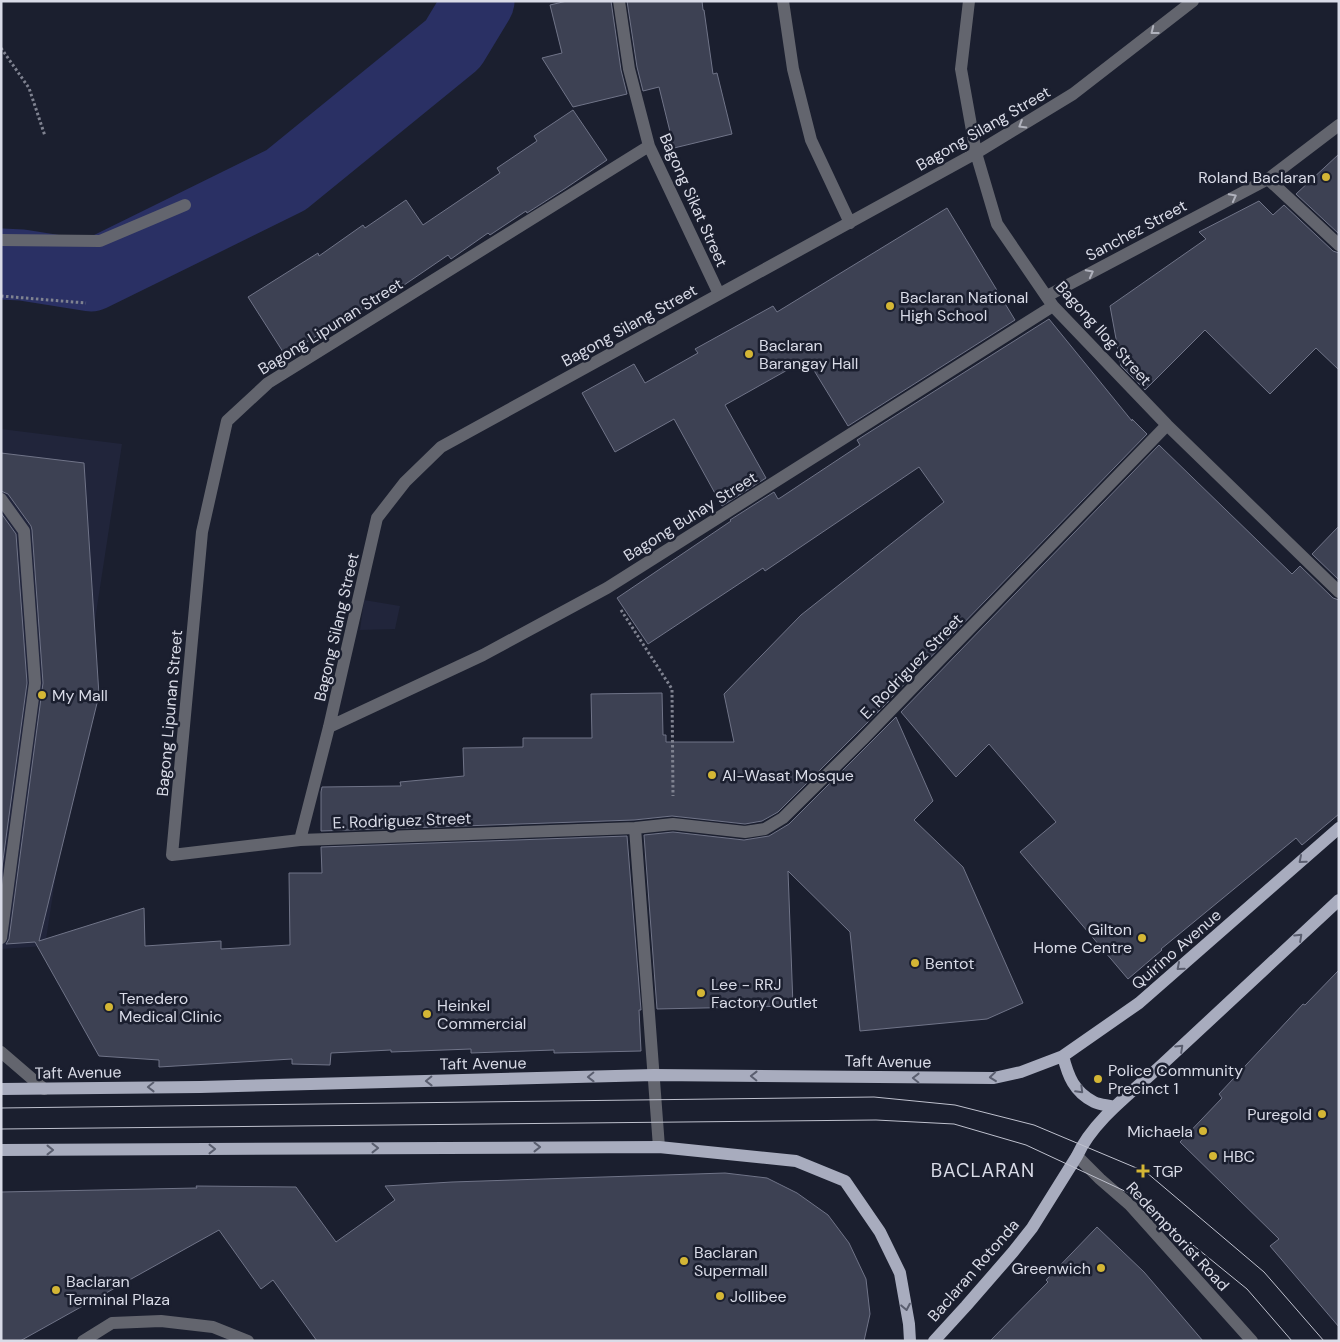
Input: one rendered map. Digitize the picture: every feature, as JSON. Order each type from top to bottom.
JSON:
[{"type":"main road","name":"Quirino Avenue","points":[[965,1078],[994,1078],[1021,1072],[1063,1056],[1139,1003],[1339,828]]},
{"type":"main road","points":[[1063,1056],[1068,1075],[1079,1092],[1095,1102],[1114,1107],[1166,1062],[1339,900]]},
{"type":"main road","name":"Taft Avenue","points":[[1,1089],[200,1087],[654,1075],[965,1078]]},
{"type":"main road","name":"Baclaran Rotonda","points":[[934,1341],[1032,1228],[1077,1156],[1083,1143],[1114,1107]]},
{"type":"main road","points":[[1,1150],[659,1147]]},
{"type":"main road","name":"Baclaran Rotonda","points":[[659,1147],[796,1161],[845,1181],[880,1232],[900,1273],[910,1324],[910,1341]]},
{"type":"street","name":"Bagong Sikat Street","points":[[620,1],[629,69],[649,146],[719,294]]},
{"type":"street","points":[[783,1],[793,69],[811,140],[850,223]]},
{"type":"street","name":"Bagong Ilog Street","points":[[969,1],[961,69],[976,153],[997,224],[1050,301],[1166,425],[1339,592]]},
{"type":"street","name":"Bagong Silang Street","points":[[300,840],[329,727],[377,518],[405,482],[441,447],[976,153],[1073,94],[1193,1]]},
{"type":"street","name":"Sanchez Street","points":[[1050,301],[1268,179],[1339,125]]},
{"type":"street","name":"Bagong Lipunan Street","points":[[172,855],[202,532],[227,421],[268,382],[649,146]]},
{"type":"street","points":[[1268,179],[1339,245]]},
{"type":"street","points":[[1,240],[100,241],[185,204]]},
{"type":"street","name":"Bagong Buhay Street","points":[[329,727],[483,654],[607,588],[1050,301]]},
{"type":"street","name":"E. Rodriguez Street","points":[[172,855],[300,840],[635,828],[673,824],[745,832],[766,828],[783,818],[862,740],[1166,425]]},
{"type":"street","points":[[1,499],[24,531],[35,683],[1,938]]},
{"type":"street","points":[[635,828],[659,1147]]},
{"type":"street","points":[[1,1052],[44,1088]]},
{"type":"street","name":"Redemptorist Road","points":[[1077,1156],[1130,1205],[1252,1341]]},
{"type":"street","points":[[83,1341],[112,1323],[161,1321],[213,1326],[248,1341]]},
{"type":"path","points":[[1,48],[29,88],[45,136]]},
{"type":"path","points":[[1,296],[86,303]]},
{"type":"path","points":[[607,588],[672,688],[673,824]]},
{"type":"shaded area","name":"My Mall","points":[[1,429],[122,444],[45,946],[1,949]]},
{"type":"shaded area","points":[[364,600],[400,606],[395,629],[360,630]]},
{"type":"building","points":[[567,1],[611,1],[621,70],[627,94],[573,107],[542,58],[562,53],[550,5]]},
{"type":"building","points":[[627,1],[702,1],[713,74],[717,73],[732,134],[674,148],[659,87],[643,91],[637,67]]},
{"type":"building","points":[[573,110],[607,160],[527,213],[526,211],[490,235],[488,233],[451,259],[448,255],[366,311],[364,308],[334,328],[333,326],[285,355],[248,297],[318,253],[319,256],[363,225],[365,228],[406,200],[423,225],[500,173],[497,168],[537,141],[534,136]]},
{"type":"building","points":[[1339,154],[1339,234],[1296,194]]},
{"type":"building","points":[[1259,201],[1273,215],[1284,205],[1333,251],[1339,253],[1339,370],[1316,348],[1270,394],[1205,330],[1145,390],[1121,366],[1110,306],[1206,239],[1199,232]]},
{"type":"building","points":[[947,208],[1015,320],[848,426],[807,359],[725,405],[766,478],[722,506],[674,419],[615,452],[582,393],[634,364],[645,383],[698,353],[695,349],[773,306],[777,312]]},
{"type":"building","points":[[1049,319],[1132,421],[1132,419],[1147,434],[890,699],[886,695],[889,701],[778,812],[762,821],[745,824],[672,816],[634,820],[321,831],[322,787],[401,786],[400,782],[464,776],[463,748],[523,747],[523,738],[592,738],[591,694],[662,693],[663,735],[666,735],[666,742],[734,742],[724,694],[801,615],[944,502],[919,467],[765,571],[763,568],[648,644],[617,598],[774,492],[778,499],[780,498],[860,445],[857,440]]},
{"type":"building","points":[[1159,445],[1292,574],[1300,566],[1333,598],[1339,600],[1339,814],[1302,845],[1296,838],[1161,949],[1128,979],[1020,852],[1056,822],[989,744],[956,777],[901,712]]},
{"type":"building","points":[[1,453],[84,463],[99,695],[39,941],[144,908],[145,946],[221,941],[221,949],[290,945],[289,873],[322,873],[321,847],[627,836],[641,1010],[639,1010],[641,1051],[554,1053],[554,1050],[471,1053],[471,1049],[391,1052],[391,1050],[331,1053],[330,1065],[292,1064],[292,1059],[159,1067],[159,1060],[99,1056],[35,942],[6,944],[9,939],[43,683],[32,530],[8,494],[1,491]]},
{"type":"building","points":[[1,513],[16,534],[27,683],[1,875]]},
{"type":"building","points":[[1339,526],[1339,580],[1312,554]]},
{"type":"building","points":[[896,717],[933,801],[914,820],[963,867],[1023,1003],[987,1019],[860,1031],[850,932],[788,871],[793,1006],[657,1009],[644,835],[673,832],[744,840],[769,836],[789,824]]},
{"type":"building","points":[[1339,970],[1339,1327],[1270,1246],[1279,1239],[1180,1142],[1222,1098],[1219,1094],[1303,1004],[1305,1005]]},
{"type":"building","points":[[725,1173],[767,1178],[797,1193],[828,1215],[849,1243],[866,1279],[870,1314],[864,1341],[317,1341],[273,1280],[261,1289],[219,1230],[20,1341],[1,1341],[1,1192],[197,1188],[196,1186],[296,1187],[336,1242],[395,1200],[385,1186]]},
{"type":"building","points":[[1097,1227],[1144,1272],[1203,1341],[990,1341],[1048,1282],[1046,1280]]},
{"type":"waterway","points":[[1,264],[22,265],[91,276],[286,180],[453,44],[479,1]]},
{"type":"tram line","points":[[1,1108],[874,1097],[955,1105],[1034,1125],[1146,1172],[1264,1272],[1324,1341]]},
{"type":"tram line","points":[[1,1129],[876,1120],[954,1124],[1026,1145],[1129,1193],[1247,1289],[1292,1341]]},
{"type":"place","name":"Roland Baclaran","points":[[1326,177]]},
{"type":"place","name":"Baclaran National High School","points":[[890,306]]},
{"type":"place","name":"Baclaran Barangay Hall","points":[[749,354]]},
{"type":"place","name":"My Mall","points":[[42,695]]},
{"type":"place","name":"Al-Wasat Mosque","points":[[712,775]]},
{"type":"place","name":"Gilton Home Centre","points":[[1142,938]]},
{"type":"place","name":"Bentot","points":[[915,963]]},
{"type":"place","name":"Lee - RRJ Factory Outlet","points":[[701,993]]},
{"type":"place","name":"Tenedero Medical Clinic","points":[[109,1007]]},
{"type":"place","name":"Heinkel Commercial","points":[[427,1014]]},
{"type":"place","name":"Police Community Precinct 1","points":[[1098,1079]]},
{"type":"place","name":"Puregold","points":[[1322,1114]]},
{"type":"place","name":"Michaela","points":[[1203,1131]]},
{"type":"place","name":"HBC","points":[[1213,1156]]},
{"type":"place","name":"TGP","points":[[1143,1171]]},
{"type":"place","name":"Baclaran Supermall","points":[[684,1261]]},
{"type":"place","name":"Greenwich","points":[[1101,1268]]},
{"type":"place","name":"Baclaran Terminal Plaza","points":[[56,1290]]},
{"type":"place","name":"Jollibee","points":[[720,1296]]},
{"type":"district","name":"BACLARAN","points":[[983,1170]]}]
